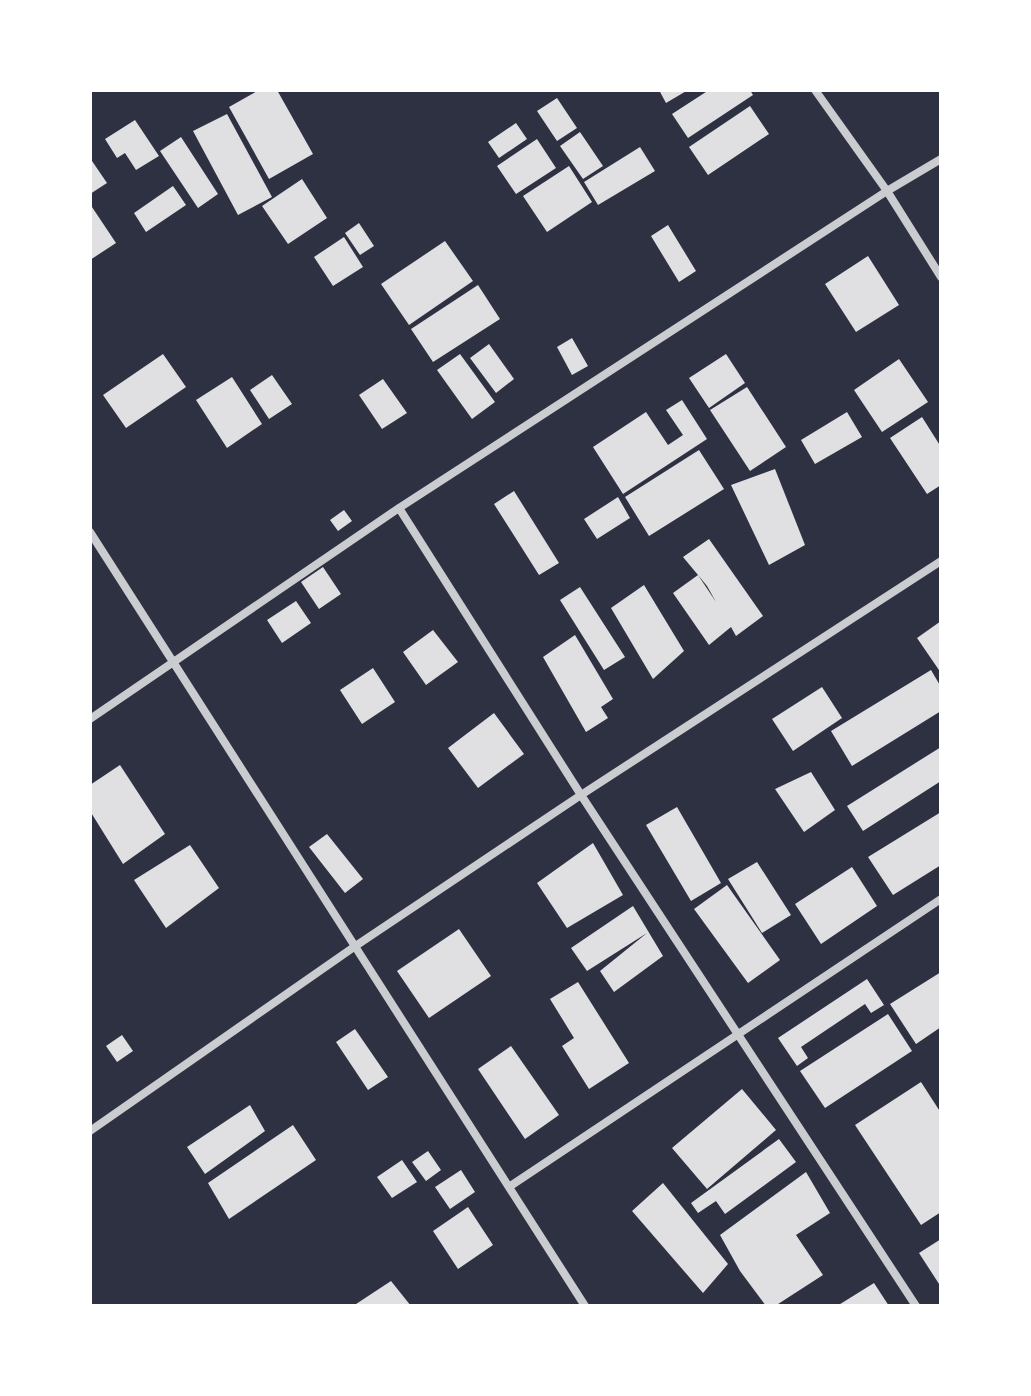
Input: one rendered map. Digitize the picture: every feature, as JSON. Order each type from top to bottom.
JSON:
[{"type":"street","points":[[815,90],[887,191],[941,277]]},
{"type":"street","points":[[90,719],[399,508],[941,159]]},
{"type":"street","points":[[399,508],[581,795],[916,1306]]},
{"type":"street","points":[[90,532],[585,1306]]},
{"type":"street","points":[[90,1131],[354,947],[941,561]]},
{"type":"street","points":[[509,1187],[941,899]]},
{"type":"building","points":[[259,90],[277,90],[313,154],[269,179],[229,107]]},
{"type":"building","points":[[659,90],[688,90],[666,103]]},
{"type":"building","points":[[709,90],[750,90],[753,95],[688,138],[672,114]]},
{"type":"building","points":[[557,98],[577,128],[557,141],[537,111]]},
{"type":"building","points":[[750,106],[769,134],[708,175],[689,147]]},
{"type":"building","points":[[227,114],[272,197],[238,215],[193,131]]},
{"type":"building","points":[[135,120],[159,156],[136,170],[125,153],[117,158],[105,139]]},
{"type":"building","points":[[516,123],[527,139],[499,158],[488,142]]},
{"type":"building","points":[[580,132],[603,166],[583,179],[560,146]]},
{"type":"building","points":[[181,137],[218,194],[198,208],[160,151]]},
{"type":"building","points":[[537,139],[556,168],[516,194],[497,166]]},
{"type":"building","points":[[640,147],[655,171],[598,205],[584,182]]},
{"type":"building","points":[[90,158],[107,183],[90,194]]},
{"type":"building","points":[[569,166],[592,202],[547,232],[523,196]]},
{"type":"building","points":[[302,179],[327,218],[288,244],[262,206]]},
{"type":"building","points":[[173,186],[186,205],[146,232],[134,213]]},
{"type":"building","points":[[90,204],[116,243],[90,260]]},
{"type":"building","points":[[359,223],[374,246],[360,255],[345,233]]},
{"type":"building","points":[[668,225],[696,271],[679,282],[651,236]]},
{"type":"building","points":[[344,237],[363,267],[333,286],[314,257]]},
{"type":"building","points":[[445,241],[473,281],[409,325],[381,284]]},
{"type":"building","points":[[868,256],[899,305],[856,332],[825,284]]},
{"type":"building","points":[[478,285],[500,319],[433,362],[411,329]]},
{"type":"building","points":[[572,338],[588,366],[572,375],[557,347]]},
{"type":"building","points":[[489,344],[514,379],[496,393],[470,358]]},
{"type":"building","points":[[163,354],[186,387],[126,428],[103,395]]},
{"type":"building","points":[[460,354],[495,402],[472,419],[437,370]]},
{"type":"building","points":[[726,354],[745,383],[709,408],[689,378]]},
{"type":"building","points":[[899,359],[928,402],[882,432],[854,390]]},
{"type":"building","points":[[272,375],[292,404],[269,419],[250,390]]},
{"type":"building","points":[[232,377],[262,424],[227,448],[196,400]]},
{"type":"building","points":[[383,379],[407,413],[382,429],[359,395]]},
{"type":"building","points":[[747,387],[786,447],[750,471],[710,410]]},
{"type":"building","points":[[682,400],[707,439],[623,494],[593,447],[646,412],[668,445],[683,435],[666,410]]},
{"type":"building","points":[[847,412],[862,437],[815,464],[801,440]]},
{"type":"building","points":[[922,417],[941,447],[941,485],[927,494],[890,438]]},
{"type":"building","points":[[699,450],[724,489],[649,536],[625,497]]},
{"type":"building","points":[[775,469],[805,545],[769,565],[731,485]]},
{"type":"building","points":[[514,491],[559,563],[539,575],[494,504]]},
{"type":"building","points":[[618,497],[630,518],[597,539],[584,519]]},
{"type":"building","points":[[344,510],[352,521],[338,531],[330,520]]},
{"type":"building","points":[[709,539],[763,616],[736,636],[731,627],[709,645],[673,593],[698,575],[683,557]]},
{"type":"building","points":[[323,567],[341,594],[319,609],[301,582]]},
{"type":"building","points":[[644,585],[684,651],[653,679],[611,608]]},
{"type":"building","points":[[580,587],[625,657],[604,670],[560,600]]},
{"type":"building","points":[[296,601],[311,623],[282,643],[267,620]]},
{"type":"building","points":[[941,621],[941,673],[917,638]]},
{"type":"building","points":[[433,630],[458,662],[426,685],[403,652]]},
{"type":"building","points":[[575,635],[613,699],[601,707],[608,718],[586,732],[543,657]]},
{"type":"building","points":[[373,668],[395,702],[362,724],[340,690]]},
{"type":"building","points":[[931,670],[941,687],[941,711],[852,766],[831,731]]},
{"type":"building","points":[[822,687],[842,718],[793,751],[772,719]]},
{"type":"building","points":[[494,713],[524,754],[478,788],[448,748]]},
{"type":"building","points":[[941,747],[941,781],[863,831],[847,806]]},
{"type":"building","points":[[120,765],[165,834],[123,864],[90,811],[90,785]]},
{"type":"building","points":[[811,772],[835,810],[804,832],[775,789]]},
{"type":"building","points":[[677,807],[721,883],[691,901],[646,825]]},
{"type":"building","points":[[941,812],[941,865],[893,895],[868,857]]},
{"type":"building","points":[[327,834],[363,879],[345,893],[309,847]]},
{"type":"building","points":[[593,843],[623,895],[567,928],[537,883]]},
{"type":"building","points":[[190,845],[219,888],[166,928],[134,880]]},
{"type":"building","points":[[757,862],[791,915],[762,933],[728,879]]},
{"type":"building","points":[[852,867],[877,906],[821,944],[795,904]]},
{"type":"building","points":[[727,885],[780,960],[748,983],[694,909]]},
{"type":"building","points":[[633,906],[663,956],[614,992],[600,971],[647,933],[587,971],[571,948]]},
{"type":"building","points":[[459,929],[491,976],[429,1018],[397,971]]},
{"type":"building","points":[[941,972],[941,1027],[916,1044],[890,1004]]},
{"type":"building","points":[[867,979],[884,1005],[871,1013],[865,1004],[801,1047],[808,1058],[797,1066],[778,1038]]},
{"type":"building","points":[[578,982],[629,1063],[589,1089],[562,1046],[574,1038],[550,999]]},
{"type":"building","points":[[888,1014],[912,1051],[825,1108],[800,1071]]},
{"type":"building","points":[[355,1029],[388,1077],[368,1090],[336,1042]]},
{"type":"building","points":[[122,1035],[133,1051],[117,1062],[106,1046]]},
{"type":"building","points":[[511,1046],[559,1115],[525,1139],[478,1069]]},
{"type":"building","points":[[921,1082],[941,1113],[941,1212],[921,1225],[855,1125]]},
{"type":"building","points":[[742,1089],[776,1130],[707,1189],[672,1148]]},
{"type":"building","points":[[250,1105],[265,1131],[205,1174],[187,1147]]},
{"type":"building","points":[[293,1125],[316,1160],[229,1219],[208,1183]]},
{"type":"building","points":[[779,1139],[796,1162],[725,1214],[716,1201],[698,1213],[691,1203]]},
{"type":"building","points":[[428,1151],[441,1170],[426,1181],[412,1162]]},
{"type":"building","points":[[402,1160],[417,1182],[392,1198],[377,1177]]},
{"type":"building","points":[[461,1170],[475,1192],[450,1209],[435,1187]]},
{"type":"building","points":[[806,1172],[830,1213],[796,1235],[823,1275],[775,1306],[766,1306],[740,1271],[720,1235]]},
{"type":"building","points":[[663,1183],[728,1264],[703,1293],[632,1211]]},
{"type":"building","points":[[468,1207],[493,1245],[458,1269],[433,1231]]},
{"type":"building","points":[[941,1239],[941,1287],[919,1253]]},
{"type":"building","points":[[391,1281],[411,1306],[353,1306]]},
{"type":"building","points":[[874,1283],[889,1306],[837,1306]]}]
